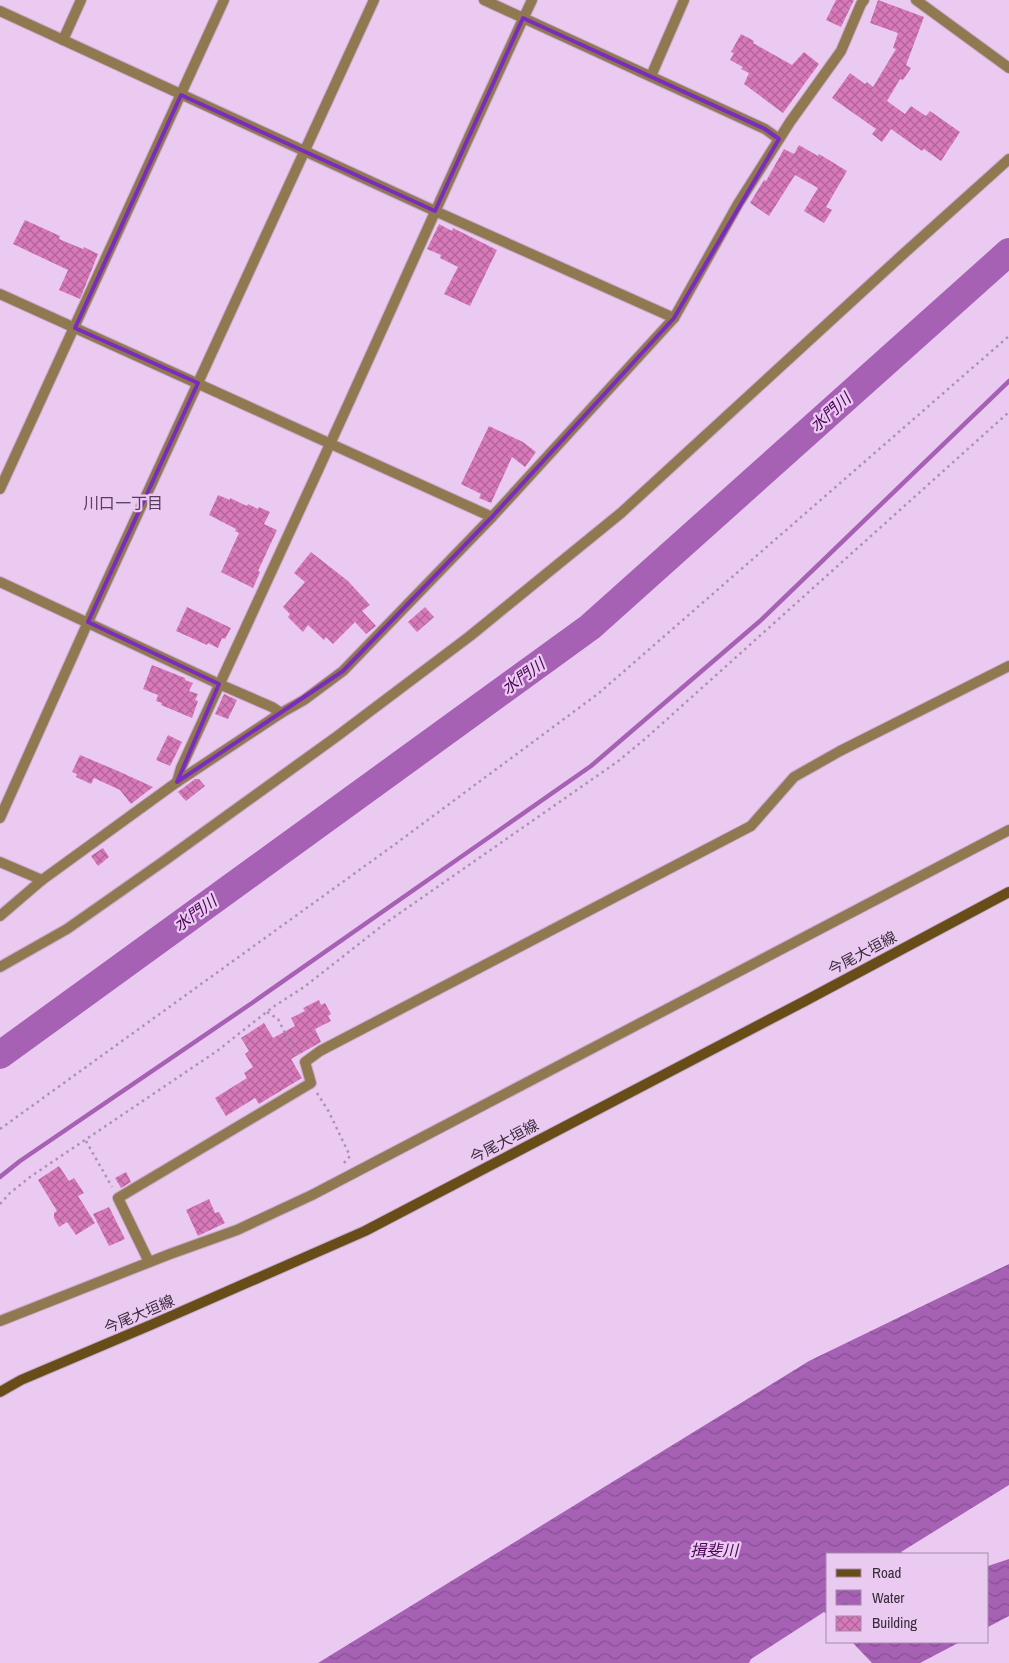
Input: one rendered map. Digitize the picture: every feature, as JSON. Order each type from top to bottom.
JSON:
[{"type":"main road","name":"今尾大垣線","points":[[0,1392],[21,1380],[154,1324],[365,1230],[1009,892]]},
{"type":"street","points":[[63,40],[81,0]]},
{"type":"street","points":[[0,489],[224,0]]},
{"type":"street","points":[[0,818],[374,0]]},
{"type":"street","points":[[484,0],[765,129],[779,139]]},
{"type":"street","points":[[177,782],[181,768],[219,684],[331,443],[532,0]]},
{"type":"street","points":[[651,76],[684,0]]},
{"type":"street","points":[[0,916],[42,880],[177,782],[281,713],[304,700],[343,671],[492,516],[674,318],[738,204],[779,139],[841,51],[864,0]]},
{"type":"street","points":[[916,0],[1009,68]]},
{"type":"street","points":[[0,11],[435,211],[674,318]]},
{"type":"street","points":[[0,966],[67,929],[164,862],[336,737],[470,636],[621,513],[1009,159]]},
{"type":"street","points":[[0,294],[492,516]]},
{"type":"street","points":[[0,582],[219,684],[272,706],[281,713]]},
{"type":"street","points":[[149,1262],[118,1198],[311,1083],[305,1062],[320,1051],[751,826],[794,777],[840,751],[1009,666]]},
{"type":"street","points":[[0,1321],[149,1262],[237,1230],[312,1195],[1009,830]]},
{"type":"street","points":[[0,862],[42,880]]},
{"type":"path","points":[[0,1129],[394,845],[599,693],[1009,336]]},
{"type":"path","points":[[0,1204],[30,1177],[217,1051],[267,1012],[304,987],[387,922],[581,788],[631,751],[1009,412]]},
{"type":"path","points":[[267,1012],[278,1019],[297,1058],[305,1062]]},
{"type":"path","points":[[311,1083],[329,1112],[350,1156],[337,1169]]},
{"type":"path","points":[[86,1140],[118,1198]]},
{"type":"highlighted area","points":[[523,18],[765,129],[779,139],[674,318],[492,517],[343,671],[177,782],[219,684],[88,622],[198,383],[75,328],[181,95],[435,211]]},
{"type":"water","name":"揖斐川","points":[[1009,1264],[1009,1485],[901,1552],[903,1553],[826,1553],[826,1614],[824,1612],[751,1659],[749,1663],[318,1663],[809,1361]]},
{"type":"water","points":[[1009,1559],[1009,1616],[989,1626],[989,1566]]},
{"type":"water","points":[[853,1643],[958,1643],[920,1663],[872,1663]]},
{"type":"building","points":[[836,0],[854,0],[841,27],[826,20]]},
{"type":"building","points":[[878,0],[924,17],[906,65],[911,68],[903,80],[900,79],[887,101],[905,114],[911,106],[926,116],[930,111],[960,132],[941,161],[924,149],[922,151],[891,129],[882,142],[872,134],[876,129],[832,98],[850,73],[865,84],[867,82],[873,87],[896,49],[893,48],[898,33],[870,23]]},
{"type":"building","points":[[741,34],[792,65],[804,52],[819,64],[783,113],[744,84],[749,73],[741,69],[743,67],[730,60],[734,53],[731,52]]},
{"type":"building","points":[[799,145],[818,156],[819,154],[847,171],[826,207],[832,210],[824,223],[804,211],[818,188],[795,175],[769,216],[750,203],[764,180],[766,181],[784,149],[794,154]]},
{"type":"building","points":[[25,220],[60,236],[59,239],[83,249],[84,247],[98,254],[80,299],[59,290],[68,270],[13,244]]},
{"type":"building","points":[[439,224],[452,231],[453,228],[497,250],[470,306],[444,294],[458,267],[440,258],[441,255],[427,249]]},
{"type":"building","points":[[489,426],[523,442],[536,452],[525,467],[512,457],[491,503],[479,498],[481,494],[461,484]]},
{"type":"building","points":[[218,495],[270,512],[264,524],[277,530],[258,571],[260,572],[253,588],[221,572],[239,533],[235,531],[236,529],[209,515]]},
{"type":"building","points":[[311,552],[348,581],[370,605],[362,611],[376,626],[366,634],[355,622],[333,644],[326,637],[324,640],[308,625],[303,632],[288,617],[290,614],[283,607],[305,582],[294,573]]},
{"type":"building","points":[[187,607],[231,628],[225,639],[222,638],[218,648],[176,631]]},
{"type":"building","points":[[425,607],[434,617],[417,632],[408,622]]},
{"type":"building","points":[[152,665],[193,683],[189,691],[198,694],[195,700],[198,701],[192,718],[161,705],[162,703],[156,701],[158,695],[143,689]]},
{"type":"building","points":[[224,694],[237,700],[228,719],[215,714]]},
{"type":"building","points":[[168,735],[182,742],[170,766],[156,760]]},
{"type":"building","points":[[80,755],[153,787],[131,804],[120,790],[94,778],[91,784],[76,777],[77,774],[72,772]]},
{"type":"building","points":[[195,779],[199,779],[205,786],[186,801],[178,792]]},
{"type":"building","points":[[103,848],[109,857],[98,866],[91,856]]},
{"type":"building","points":[[319,1000],[321,1005],[325,1003],[331,1014],[328,1016],[331,1021],[315,1029],[321,1042],[291,1059],[302,1078],[259,1104],[255,1098],[226,1116],[215,1098],[247,1078],[244,1073],[253,1067],[245,1054],[249,1051],[241,1038],[264,1023],[273,1038],[295,1026],[291,1018],[305,1011],[303,1008]]},
{"type":"building","points":[[59,1166],[69,1181],[74,1178],[84,1193],[78,1196],[95,1223],[76,1235],[67,1222],[59,1227],[54,1218],[54,1213],[57,1211],[38,1180]]},
{"type":"building","points":[[126,1172],[131,1182],[121,1188],[115,1178]]},
{"type":"building","points":[[209,1199],[215,1213],[219,1212],[225,1223],[198,1236],[186,1210]]},
{"type":"building","points":[[109,1207],[125,1239],[109,1246],[93,1214]]},
{"type":"waterway","name":"水門川","points":[[0,1055],[590,627],[1009,252]]},
{"type":"waterway","points":[[0,1177],[20,1161],[252,1003],[591,766],[760,621],[1009,381]]},
{"type":"district","name":"川口一丁目","points":[[123,503]]}]
